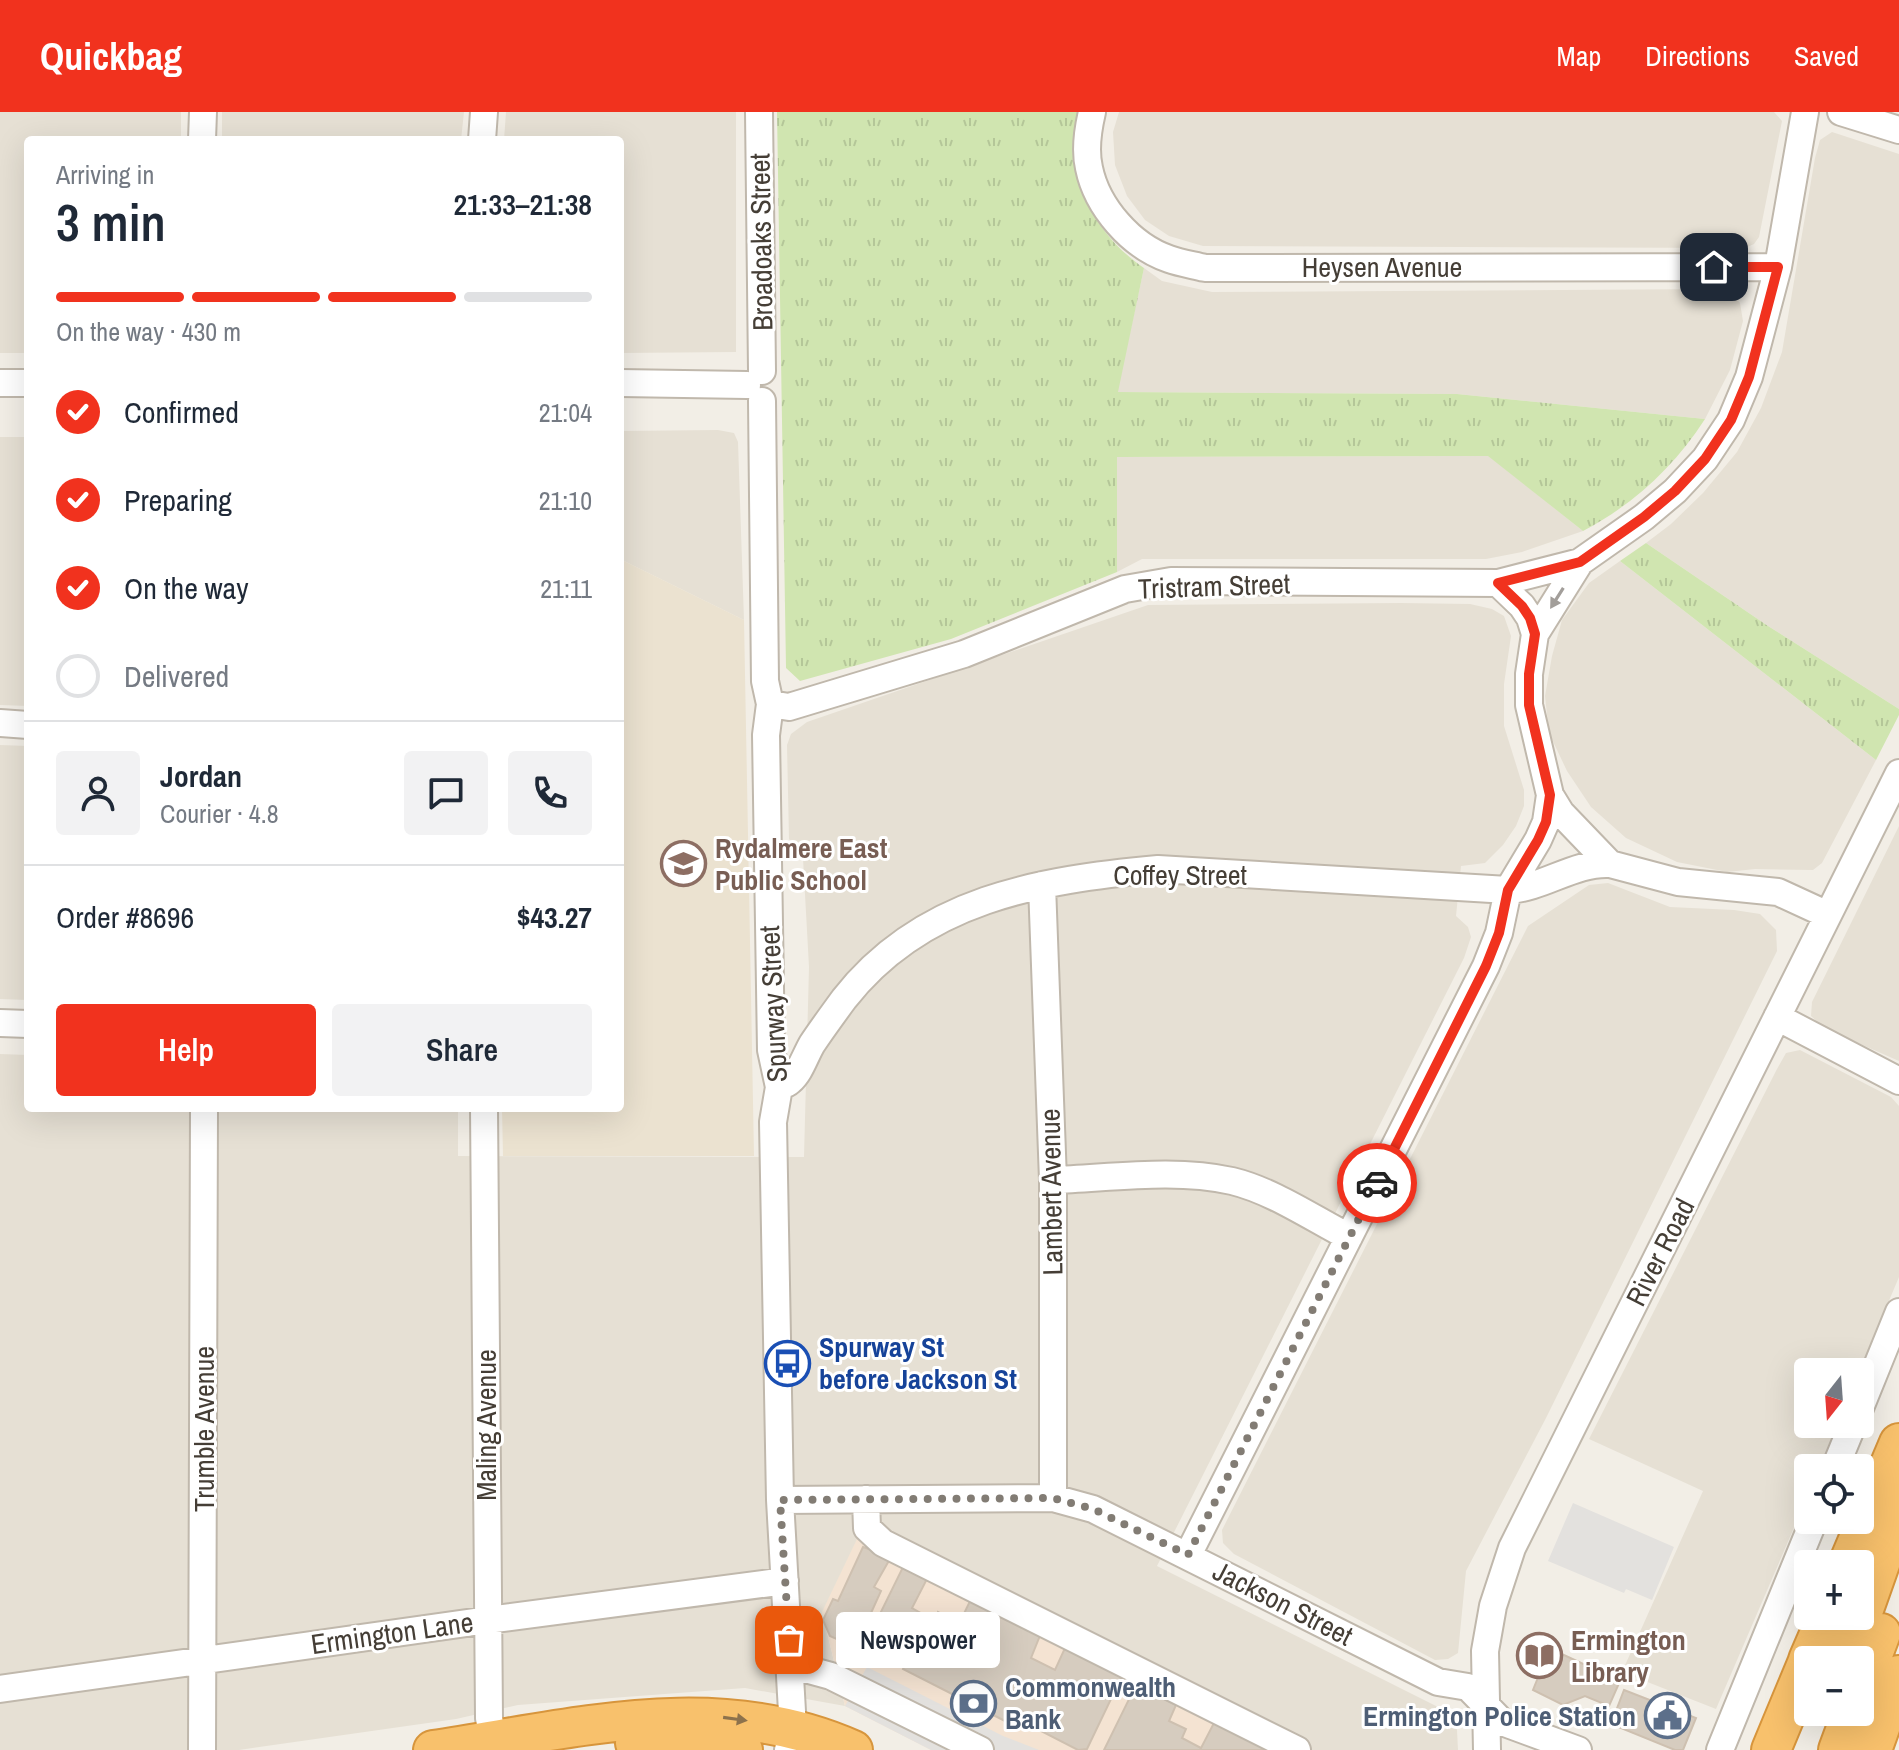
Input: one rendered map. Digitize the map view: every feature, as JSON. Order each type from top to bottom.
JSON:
[{"type":"highway","points":[[1854,1550],[1899,1443]]},
{"type":"highway","points":[[1851,1646],[1899,1510]]},
{"type":"highway","points":[[1874,1650],[1899,1581]]},
{"type":"highway","points":[[1872,1750],[1899,1675]]},
{"type":"highway","points":[[1771,1750],[1794,1694]]},
{"type":"highway","points":[[433,1750],[676,1716],[719,1717],[790,1740],[853,1750]]},
{"type":"highway","points":[[1813,1750],[1822,1726]]},
{"type":"highway","points":[[1838,1750],[1847,1726]]},
{"type":"highway","points":[[569,1750],[669,1741],[743,1750]]},
{"type":"street","points":[[202,136],[203,112]]},
{"type":"street","points":[[482,136],[484,112]]},
{"type":"street","name":"Broadoaks Street","points":[[757,386],[759,112]]},
{"type":"street","name":"Heysen Avenue","points":[[1092,112],[1088,128],[1088,167],[1112,216],[1139,243],[1167,259],[1205,268],[1778,267]]},
{"type":"street","points":[[1610,864],[1561,813],[1550,795],[1529,705],[1529,674],[1535,634],[1580,562],[1675,491],[1705,459],[1731,420],[1749,377],[1778,267],[1805,112]]},
{"type":"street","points":[[1841,112],[1899,130]]},
{"type":"street","points":[[0,383],[24,383]]},
{"type":"street","points":[[624,383],[757,386]]},
{"type":"street","name":"Spurway Street","points":[[757,386],[765,681],[770,704],[766,735],[771,1050],[779,1087],[773,1122],[780,1500],[791,1670],[790,1740]]},
{"type":"street","name":"Tristram Street","points":[[770,704],[789,707],[915,671],[1125,589],[1171,581],[1498,583],[1580,562]]},
{"type":"street","points":[[1498,583],[1522,606],[1535,634]]},
{"type":"street","points":[[0,723],[24,725]]},
{"type":"street","name":"River Road","points":[[1487,1750],[1485,1651],[1493,1606],[1512,1548],[1899,773]]},
{"type":"street","points":[[1188,1555],[1486,966],[1499,933],[1508,890],[1546,822],[1550,795]]},
{"type":"street","name":"Coffey Street","points":[[779,1087],[791,1081],[811,1045],[845,997],[885,957],[932,922],[982,900],[1100,875],[1158,869],[1508,890],[1529,887],[1587,866],[1610,864],[1678,882],[1778,892],[1828,915]]},
{"type":"street","name":"Lambert Avenue","points":[[1042,885],[1053,1180],[1053,1498]]},
{"type":"street","points":[[1777,1017],[1899,1081]]},
{"type":"street","points":[[0,1023],[24,1024]]},
{"type":"street","name":"Trumble Avenue","points":[[202,1750],[204,1112]]},
{"type":"street","name":"Maling Avenue","points":[[484,1112],[489,1718],[493,1741]]},
{"type":"street","points":[[1053,1180],[1205,1176],[1262,1192],[1349,1237]]},
{"type":"street","points":[[1874,1374],[1899,1312]]},
{"type":"street","name":"Jackson Street","points":[[780,1500],[1053,1498],[1093,1509],[1438,1682],[1468,1687],[1502,1722],[1578,1750]]},
{"type":"street","points":[[866,1499],[867,1528],[883,1543],[1297,1750]]},
{"type":"street","points":[[1720,1750],[1808,1534]]},
{"type":"street","name":"Ermington Lane","points":[[0,1689],[785,1581]]},
{"type":"street","points":[[791,1670],[809,1670],[831,1676],[980,1750]]},
{"type":"shaded area","points":[[0,112],[181,112],[181,136],[24,136],[24,353],[0,353]]},
{"type":"shaded area","points":[[222,112],[464,112],[461,136],[222,136]]},
{"type":"shaded area","points":[[506,112],[736,112],[736,352],[624,353],[624,136],[504,136]]},
{"type":"shaded area","points":[[1119,112],[1774,112],[1782,121],[1759,237],[1754,244],[1745,248],[1203,246],[1169,236],[1145,220],[1127,196],[1115,165],[1113,132]]},
{"type":"shaded area","points":[[1832,132],[1899,154],[1899,709],[1768,626],[1646,543],[1703,493],[1737,452],[1761,408],[1782,352],[1815,158],[1820,140]]},
{"type":"shaded area","points":[[1144,268],[1162,281],[1212,292],[1718,289],[1731,293],[1740,303],[1743,321],[1730,370],[1705,419],[1457,394],[1117,392]]},
{"type":"shaded area","points":[[718,430],[734,433],[738,442],[744,620],[624,561],[624,431]]},
{"type":"shaded area","points":[[0,437],[24,437],[24,706],[0,705]]},
{"type":"shaded area","points":[[1489,456],[1583,531],[1522,552],[1486,559],[1142,559],[1117,572],[1116,457]]},
{"type":"shaded area","name":"Rydalmere East Public School","points":[[624,561],[744,620],[754,1156],[503,1156],[502,1112],[624,1112]]},
{"type":"shaded area","points":[[1620,561],[1876,760],[1822,863],[1813,870],[1727,872],[1677,862],[1626,838],[1591,807],[1567,771],[1549,733],[1545,696],[1552,656],[1562,620],[1589,583]]},
{"type":"shaded area","points":[[1470,604],[1492,609],[1504,616],[1511,636],[1504,684],[1504,726],[1524,790],[1524,806],[1516,826],[1503,845],[1485,863],[1461,866],[1456,916],[1468,927],[1471,937],[1464,958],[1157,1566],[1440,1708],[1452,1718],[1457,1730],[1458,1750],[1277,1750],[822,1612],[845,1706],[745,1688],[518,1705],[456,1719],[239,1750],[0,1750],[0,1054],[24,1055],[24,1112],[458,1112],[458,1156],[804,1157],[809,967],[803,858],[789,839],[787,745],[791,734],[807,722],[1148,605]]},
{"type":"shaded area","points":[[0,745],[24,746],[24,1000],[0,999]]},
{"type":"shaded area","points":[[1899,826],[1899,1061],[1824,1028],[1811,1016],[1812,1002]]},
{"type":"shaded area","points":[[1608,883],[1670,907],[1760,914],[1776,930],[1777,951],[1546,1418],[1466,1571],[1458,1653],[1448,1659],[1435,1660],[1234,1554],[1223,1543],[1222,1530],[1528,926],[1589,885]]},
{"type":"shaded area","points":[[1800,1050],[1891,1097],[1899,1106],[1899,1277],[1865,1358],[1794,1358],[1794,1438],[1832,1438],[1825,1454],[1794,1454],[1794,1528],[1716,1709],[1622,1672],[1703,1491],[1589,1439],[1786,1053]]},
{"type":"shaded area","points":[[1573,1503],[1674,1547],[1652,1600],[1626,1589],[1624,1593],[1548,1561]]},
{"type":"shaded area","points":[[857,1539],[1277,1750],[931,1750],[845,1706],[822,1612]]},
{"type":"shaded area","points":[[867,1667],[1003,1736],[1039,1750],[931,1750],[845,1706]]},
{"type":"green space","points":[[777,112],[1078,112],[1074,135],[1075,157],[1086,200],[1110,238],[1144,268],[1118,392],[1457,394],[1705,419],[1680,453],[1652,483],[1619,509],[1583,531],[1488,456],[1117,457],[1117,572],[951,639],[800,681],[786,668]]},
{"type":"green space","points":[[1646,543],[1768,626],[1899,709],[1899,715],[1876,760],[1620,561]]},
{"type":"building","points":[[863,1547],[891,1557],[874,1587],[881,1591],[871,1613],[879,1616],[905,1563],[929,1575],[912,1608],[935,1621],[938,1612],[959,1624],[971,1599],[1041,1633],[1031,1658],[1055,1670],[1065,1648],[1123,1674],[1087,1749],[1078,1750],[1010,1715],[1007,1722],[903,1669],[907,1659],[878,1644],[874,1650],[865,1652],[830,1636],[823,1620],[833,1599],[838,1601]]},
{"type":"building","points":[[1538,1643],[1620,1681],[1609,1706],[1585,1696],[1563,1705],[1533,1690],[1541,1670],[1529,1666]]},
{"type":"building","points":[[1136,1685],[1176,1705],[1169,1721],[1186,1729],[1182,1738],[1200,1750],[1104,1750]]},
{"type":"building","points":[[1624,1690],[1696,1718],[1683,1750],[1675,1750],[1611,1724]]},
{"type":"building","points":[[1215,1721],[1273,1750],[1200,1750]]},
{"type":"way so far","points":[[789,1640],[780,1500],[1053,1498],[1093,1509],[1188,1555],[1377,1183]]},
{"type":"place","name":"Rydalmere East Public School","points":[[684,864]]},
{"type":"place","name":"Spurway St before Jackson St","points":[[788,1363]]},
{"type":"place","name":"Newspower","points":[[789,1640]]},
{"type":"place","name":"Ermington Library","points":[[1540,1656]]},
{"type":"place","name":"Commonwealth Bank","points":[[974,1703]]},
{"type":"place","name":"Ermington Police Station","points":[[1667,1716]]},
{"type":"route","points":[[1377,1183],[1495,948],[1508,890],[1546,822],[1550,795],[1529,705],[1529,674],[1535,634],[1522,606],[1498,583],[1580,562],[1644,517],[1675,491],[1705,459],[1731,420],[1749,377],[1778,267],[1714,267]]}]
